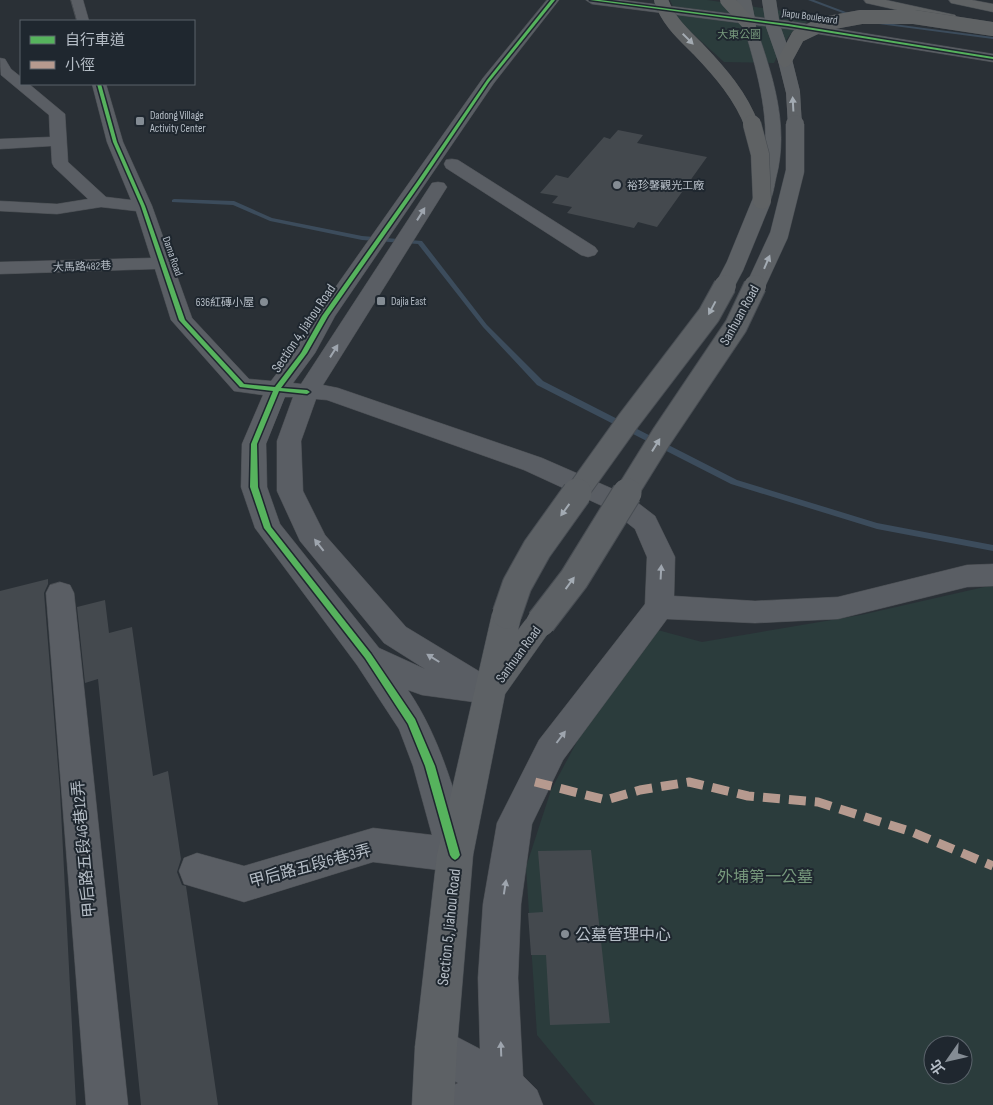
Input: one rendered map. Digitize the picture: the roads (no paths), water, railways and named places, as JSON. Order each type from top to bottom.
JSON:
[{"type":"highway","points":[[661,0],[663,9],[673,24],[712,64],[747,111],[759,141],[764,171],[762,200]]},
{"type":"highway","points":[[727,0],[749,24]]},
{"type":"highway","points":[[870,0],[993,27]]},
{"type":"highway","points":[[955,0],[993,8]]},
{"type":"highway","points":[[786,60],[798,36],[823,24],[861,17],[914,17],[993,27]]},
{"type":"main road","name":"Sanhuan Road","points":[[489,693],[507,614],[517,586],[537,549],[629,420],[709,315],[735,266],[762,200],[772,158],[773,122],[768,86],[749,24],[744,0]]},
{"type":"main road","name":"Sanhuan Road","points":[[489,693],[574,579],[662,436],[736,326],[779,235],[795,171],[793,92],[786,60],[773,26],[775,4]]},
{"type":"main road","name":"Section 5, Jiahou Road","points":[[433,1105],[436,1047],[455,855],[489,693]]},
{"type":"street","points":[[77,0],[83,20]]},
{"type":"street","name":"Section 4, Jiahou Road","points":[[489,693],[395,635],[314,541],[290,491],[289,441],[292,390],[304,353],[325,316],[488,81],[553,0]]},
{"type":"street","name":"Section 4, Jiahou Road","points":[[455,855],[430,766],[412,722],[368,656],[268,528],[254,487],[254,444],[452,164],[502,86],[568,0]]},
{"type":"street","name":"Jiapu Boulevard","points":[[592,0],[788,24],[993,58]]},
{"type":"street","points":[[727,0],[775,4]]},
{"type":"street","points":[[817,14],[904,30]]},
{"type":"street","points":[[2,69],[20,84]]},
{"type":"street","points":[[22,85],[57,114],[60,162],[101,202]]},
{"type":"street","name":"Dama Road","points":[[99,85],[115,142],[143,206],[182,320],[242,386],[330,393],[533,464],[620,503],[646,523],[661,558],[659,607]]},
{"type":"street","points":[[0,144],[59,141]]},
{"type":"street","points":[[452,164],[588,251]]},
{"type":"street","points":[[0,206],[56,209],[101,202],[143,206]]},
{"type":"street","name":"大馬路482巷","points":[[0,268],[164,263]]},
{"type":"street","points":[[512,1095],[498,978],[502,913],[515,823],[551,750],[659,607],[756,612],[838,608],[967,576],[993,575]]},
{"type":"street","name":"甲后路五段46巷12弄","points":[[60,592],[107,1105]]},
{"type":"street","name":"Section 4, Jiahou Road","points":[[368,656],[422,682],[489,693]]},
{"type":"street","name":"甲后路五段6巷3弄","points":[[197,872],[244,884],[373,846],[455,855]]},
{"type":"street","points":[[436,1047],[512,1095]]},
{"type":"street","points":[[459,1105],[512,1095]]},
{"type":"waterway","points":[[810,0],[857,17]]},
{"type":"waterway","points":[[879,23],[993,38]]},
{"type":"waterway","points":[[174,201],[234,203],[270,219],[362,238],[420,242],[485,326],[540,383],[734,482],[877,526],[993,548]]},
{"type":"place","name":"Dadong Village Activity Center","points":[[140,121]]},
{"type":"place","name":"裕珍馨觀光工廠","points":[[617,185]]},
{"type":"place","name":"Dajia East","points":[[381,301]]},
{"type":"place","name":"636紅磚小屋","points":[[264,302]]},
{"type":"place","name":"公墓管理中心","points":[[565,934]]},
{"type":"park label","name":"大東公園","points":[[739,34]]},
{"type":"park label","name":"外埔第一公墓","points":[[765,876]]}]
